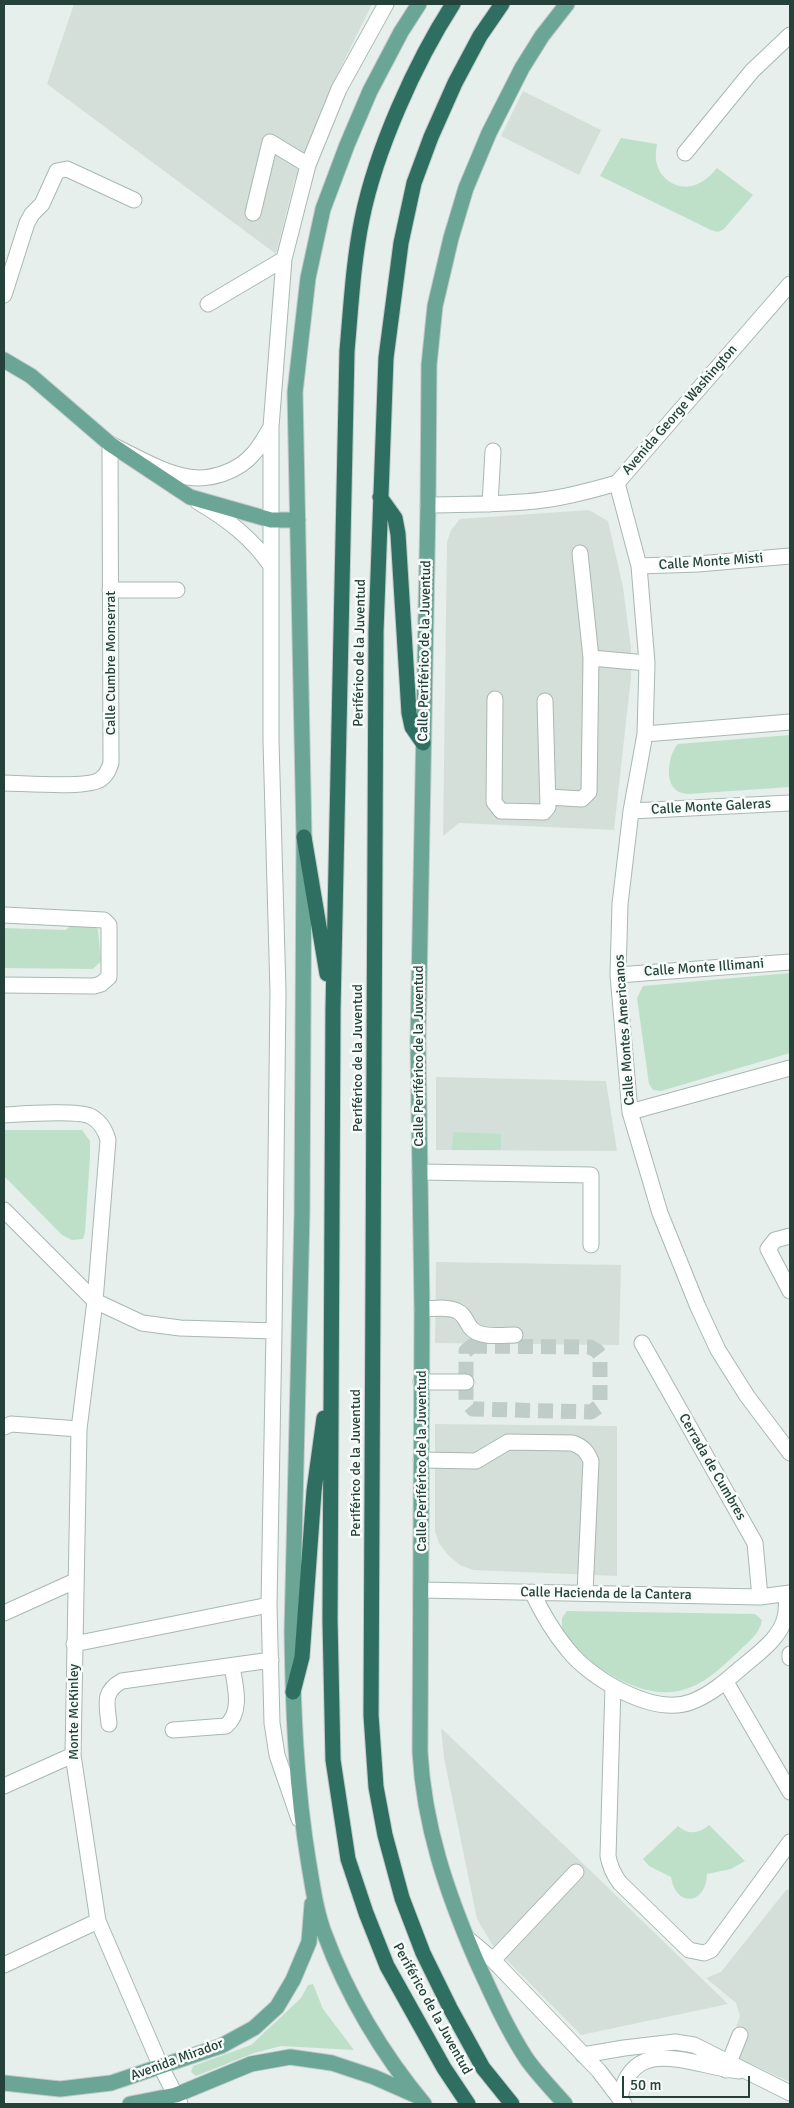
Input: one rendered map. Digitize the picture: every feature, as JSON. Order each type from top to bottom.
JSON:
[{"type":"highway","name":"Periférico de la Juventud","points":[[453,4],[398,108],[379,161],[362,218],[354,263],[347,351],[333,1009],[330,1620],[334,1768],[348,1859],[366,1913],[387,1966],[444,2068],[468,2104]]},
{"type":"highway","name":"Periférico de la Juventud","points":[[502,4],[480,36],[455,83],[431,137],[414,183],[400,243],[386,358],[376,631],[371,1705],[376,1788],[385,1835],[402,1898],[423,1953],[450,2008],[483,2068],[512,2104]]},
{"type":"highway","points":[[380,498],[395,518],[398,534],[409,714],[412,727],[423,743]]},
{"type":"highway","points":[[304,837],[333,1009]]},
{"type":"highway","points":[[293,1692],[302,1656],[314,1491],[332,1354]]},
{"type":"main road","points":[[419,4],[401,32],[370,91],[346,145],[323,209],[308,278],[295,392],[304,837],[302,1214],[295,1489],[293,1692],[302,1827],[324,1934],[350,1991],[382,2046],[421,2100]]},
{"type":"main road","name":"Calle Periférico de la Juventud","points":[[565,2104],[526,2058],[487,1985],[437,1858],[422,1785],[420,1752],[422,1309],[418,1042],[429,364],[435,306],[451,238],[466,188],[488,133],[522,68],[542,36],[567,4]]},
{"type":"main road","points":[[4,360],[31,376],[110,444],[190,497],[271,520],[298,520]]},
{"type":"main road","name":"Avenida Mirador","points":[[4,2083],[60,2089],[111,2083],[221,2046],[254,2028],[278,2007],[293,1980],[309,1942],[314,1892]]},
{"type":"main road","name":"Avenida Mirador","points":[[130,2104],[178,2100],[251,2064],[290,2057],[332,2063],[374,2077],[421,2100]]},
{"type":"street","points":[[302,1827],[277,1755],[272,1723],[270,1660],[269,1605],[278,992],[270,741],[271,427],[284,259],[308,166],[339,90],[386,4]]},
{"type":"street","points":[[685,153],[752,71],[790,35]]},
{"type":"street","points":[[253,213],[270,142],[308,166]]},
{"type":"street","points":[[4,295],[27,223],[32,214],[42,204],[59,169],[67,169],[134,200]]},
{"type":"street","points":[[208,304],[284,259]]},
{"type":"street","name":"Avenida George Washington","points":[[428,505],[490,504],[543,500],[580,494],[617,483],[790,284]]},
{"type":"street","points":[[110,444],[172,472],[189,478],[206,478],[224,474],[240,466],[254,454],[271,427]]},
{"type":"street","name":"Calle Cumbre Monserrat","points":[[4,783],[86,784],[102,779],[109,770],[111,763],[110,444]]},
{"type":"street","points":[[490,504],[492,451]]},
{"type":"street","name":"Calle Montes Americanos","points":[[617,483],[639,566],[647,663],[645,734],[631,811],[620,904],[618,974],[630,1112],[660,1213],[710,1333],[718,1350],[747,1396],[790,1453]]},
{"type":"street","points":[[190,497],[233,524],[261,551],[271,566]]},
{"type":"street","points":[[548,796],[582,799],[589,792],[591,658],[580,553]]},
{"type":"street","name":"Calle Monte Misti","points":[[639,566],[698,564],[788,553]]},
{"type":"street","points":[[110,590],[177,590]]},
{"type":"street","points":[[591,658],[647,663]]},
{"type":"street","points":[[495,699],[495,806],[501,811],[544,812],[548,807],[545,701]]},
{"type":"street","points":[[645,734],[790,722]]},
{"type":"street","name":"Calle Monte Galeras","points":[[631,811],[790,803]]},
{"type":"street","points":[[4,915],[104,920],[109,925],[110,976],[94,986],[4,985]]},
{"type":"street","name":"Calle Monte Illimani","points":[[618,974],[790,962]]},
{"type":"street","points":[[630,1112],[790,1068]]},
{"type":"street","name":"Monte McKinley","points":[[4,1114],[83,1114],[92,1117],[106,1130],[108,1140],[95,1301],[79,1428],[72,1755],[98,1921],[161,2067],[178,2100]]},
{"type":"street","points":[[420,1172],[591,1175],[591,1245]]},
{"type":"street","points":[[4,1210],[95,1301],[142,1323],[180,1328],[274,1331]]},
{"type":"street","points":[[790,1236],[775,1240],[768,1249],[790,1291]]},
{"type":"street","points":[[422,1309],[456,1310],[464,1317],[471,1329],[478,1332],[486,1335],[515,1335]]},
{"type":"street","name":"Cerrada de Cumbres","points":[[642,1344],[756,1543],[760,1597]]},
{"type":"street","points":[[421,1382],[466,1382]]},
{"type":"street","points":[[6,1422],[79,1428]]},
{"type":"street","points":[[421,1460],[476,1461],[508,1442],[572,1443],[579,1445],[588,1452],[591,1461],[585,1593]]},
{"type":"street","points":[[271,1488],[295,1489]]},
{"type":"street","points":[[4,1613],[75,1581]]},
{"type":"street","name":"Calle Hacienda de la Cantera","points":[[422,1590],[760,1597],[789,1594]]},
{"type":"street","points":[[532,1592],[543,1614],[568,1652],[600,1679],[634,1698],[658,1704],[677,1705],[690,1703],[726,1682],[774,1638],[785,1618],[789,1594]]},
{"type":"street","points":[[74,1644],[269,1605]]},
{"type":"street","points":[[109,1724],[108,1692],[122,1681],[270,1660]]},
{"type":"street","points":[[173,1730],[226,1726],[233,1721],[236,1711],[232,1666]]},
{"type":"street","points":[[726,1682],[790,1792]]},
{"type":"street","points":[[613,1686],[608,1856],[610,1867],[620,1883],[689,1950],[704,1953],[711,1950],[790,1842]]},
{"type":"street","points":[[4,1786],[72,1755]]},
{"type":"street","points":[[493,1960],[576,1872]]},
{"type":"street","points":[[4,1965],[98,1921]]},
{"type":"street","points":[[467,1938],[493,1960],[599,2071],[622,2101]]},
{"type":"street","points":[[727,2066],[740,2036]]},
{"type":"street","points":[[583,2055],[675,2042],[694,2045],[727,2066]]},
{"type":"street","points":[[622,2101],[627,2075],[636,2065],[649,2059],[663,2058],[727,2066],[746,2072],[790,2093]]},
{"type":"shaded area","points":[[74,4],[372,4],[339,71],[294,182],[276,254],[47,84]]},
{"type":"shaded area","points":[[523,91],[601,130],[579,175],[501,136]]},
{"type":"shaded area","points":[[589,510],[608,521],[623,587],[631,648],[631,677],[614,830],[459,823],[443,836],[447,542],[451,530],[460,519]]},
{"type":"shaded area","points":[[436,1077],[606,1081],[617,1151],[436,1150]]},
{"type":"shaded area","points":[[436,1262],[621,1265],[619,1345],[435,1343]]},
{"type":"shaded area","points":[[435,1424],[617,1426],[617,1576],[473,1570],[460,1565],[448,1555],[439,1543],[435,1531]]},
{"type":"shaded area","points":[[441,1728],[728,2004],[581,2035],[493,1946],[477,1919],[444,1758]]},
{"type":"shaded area","points":[[790,1889],[790,2082],[727,2053],[740,2016],[736,2003],[706,1978],[721,1972],[786,1890]]},
{"type":"green space","points":[[621,138],[657,144],[656,159],[659,170],[672,183],[683,186],[698,184],[717,168],[753,195],[724,229],[718,232],[711,230],[600,176]]},
{"type":"green space","points":[[790,735],[790,787],[688,794],[677,791],[672,786],[669,774],[670,760],[678,744]]},
{"type":"green space","points":[[74,922],[86,922],[98,929],[101,961],[93,969],[4,968],[4,928],[66,930]]},
{"type":"green space","points":[[790,973],[790,1053],[661,1091],[653,1090],[649,1084],[637,998],[643,986]]},
{"type":"green space","points":[[4,1130],[82,1130],[90,1141],[83,1239],[72,1240],[62,1235],[4,1176]]},
{"type":"green space","points":[[453,1132],[501,1134],[501,1150],[452,1150]]},
{"type":"green space","points":[[567,1611],[755,1614],[762,1620],[759,1630],[753,1638],[711,1676],[687,1689],[664,1692],[634,1686],[619,1679],[580,1652],[564,1634],[562,1629],[562,1618]]},
{"type":"green space","points":[[709,1825],[745,1861],[731,1869],[707,1874],[702,1892],[690,1899],[684,1898],[678,1894],[671,1877],[649,1866],[643,1859],[678,1826],[686,1831],[697,1832]]},
{"type":"green space","points":[[313,1984],[323,2009],[354,2050],[281,2046],[254,2053],[196,2076],[191,2072],[193,2066],[251,2045],[301,1998],[308,1985]]},
{"type":"tunnel","points":[[472,1346],[590,1347],[600,1355],[600,1402],[598,1407],[591,1412],[473,1409],[466,1401],[466,1351],[472,1346]]}]
